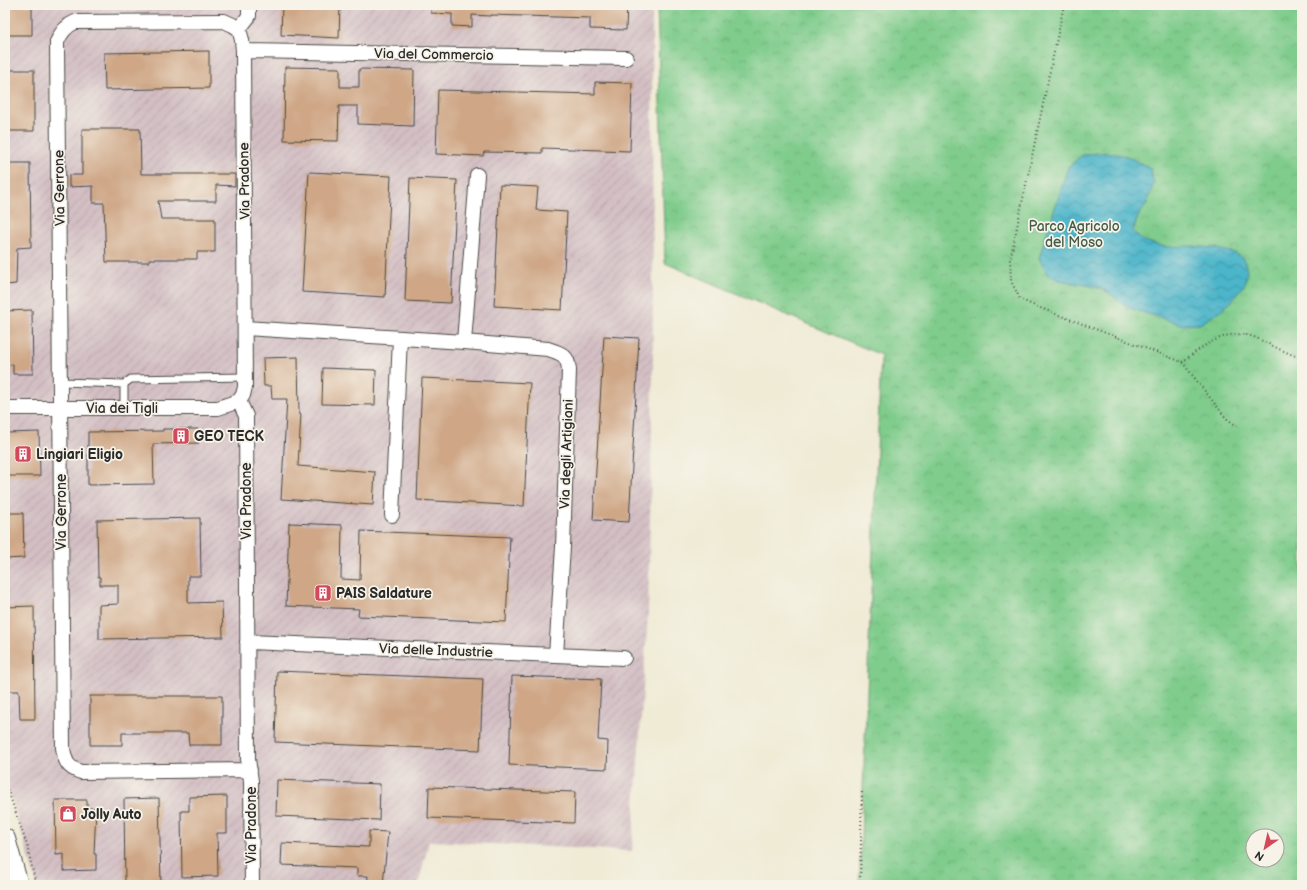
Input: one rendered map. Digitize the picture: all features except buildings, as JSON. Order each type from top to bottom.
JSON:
[{"type":"main road","points":[[5,839],[18,885]]},
{"type":"street","points":[[239,29],[249,16],[249,5]]},
{"type":"street","name":"Via Gerrone","points":[[239,29],[224,21],[75,22],[65,28],[60,34],[57,42],[63,748],[67,763],[72,769],[81,772],[250,770]]},
{"type":"street","name":"Via Pradone","points":[[239,29],[243,51],[245,328],[245,387],[243,395],[239,401],[246,416],[248,759],[251,781],[252,885]]},
{"type":"street","name":"Via del Commercio","points":[[243,51],[626,58]]},
{"type":"street","points":[[464,342],[477,174]]},
{"type":"street","name":"Via degli Artigiani","points":[[245,328],[548,349],[565,356],[569,364],[563,547],[556,655]]},
{"type":"street","points":[[392,515],[400,338]]},
{"type":"street","name":"Via dei Tigli","points":[[5,408],[218,408],[239,401]]},
{"type":"street","name":"Via delle Industrie","points":[[247,642],[624,658]]},
{"type":"lane","points":[[61,382],[124,384],[131,379],[245,377]]},
{"type":"lane","points":[[124,384],[124,408]]},
{"type":"path","points":[[1064,5],[1010,260],[1011,281],[1020,299],[1182,362],[1226,418],[1237,426]]},
{"type":"path","points":[[1182,362],[1216,339],[1232,334],[1241,334],[1254,337],[1289,354],[1302,358]]},
{"type":"path","points":[[5,782],[27,845],[36,885]]},
{"type":"path","points":[[860,885],[862,790]]},
{"type":"shaded area","points":[[5,5],[652,5],[653,376],[648,614],[632,851],[429,841],[418,885],[37,885],[5,777]]},
{"type":"green space","name":"Parco Agricolo del Moso","points":[[657,5],[1302,5],[1302,885],[859,885],[881,355],[665,263]]},
{"type":"water","points":[[1106,152],[1127,156],[1150,168],[1154,183],[1146,205],[1138,217],[1133,231],[1141,240],[1165,247],[1191,246],[1214,248],[1235,253],[1244,259],[1247,270],[1245,284],[1231,302],[1200,324],[1183,325],[1126,307],[1107,291],[1096,287],[1060,280],[1048,275],[1039,258],[1068,167],[1082,155]]},
{"type":"place","name":"GEO TECK","points":[[181,436]]},
{"type":"place","name":"Lingiari Eligio","points":[[23,454]]},
{"type":"place","name":"PAIS Saldature","points":[[323,593]]},
{"type":"place","name":"Jolly Auto","points":[[68,814]]}]
